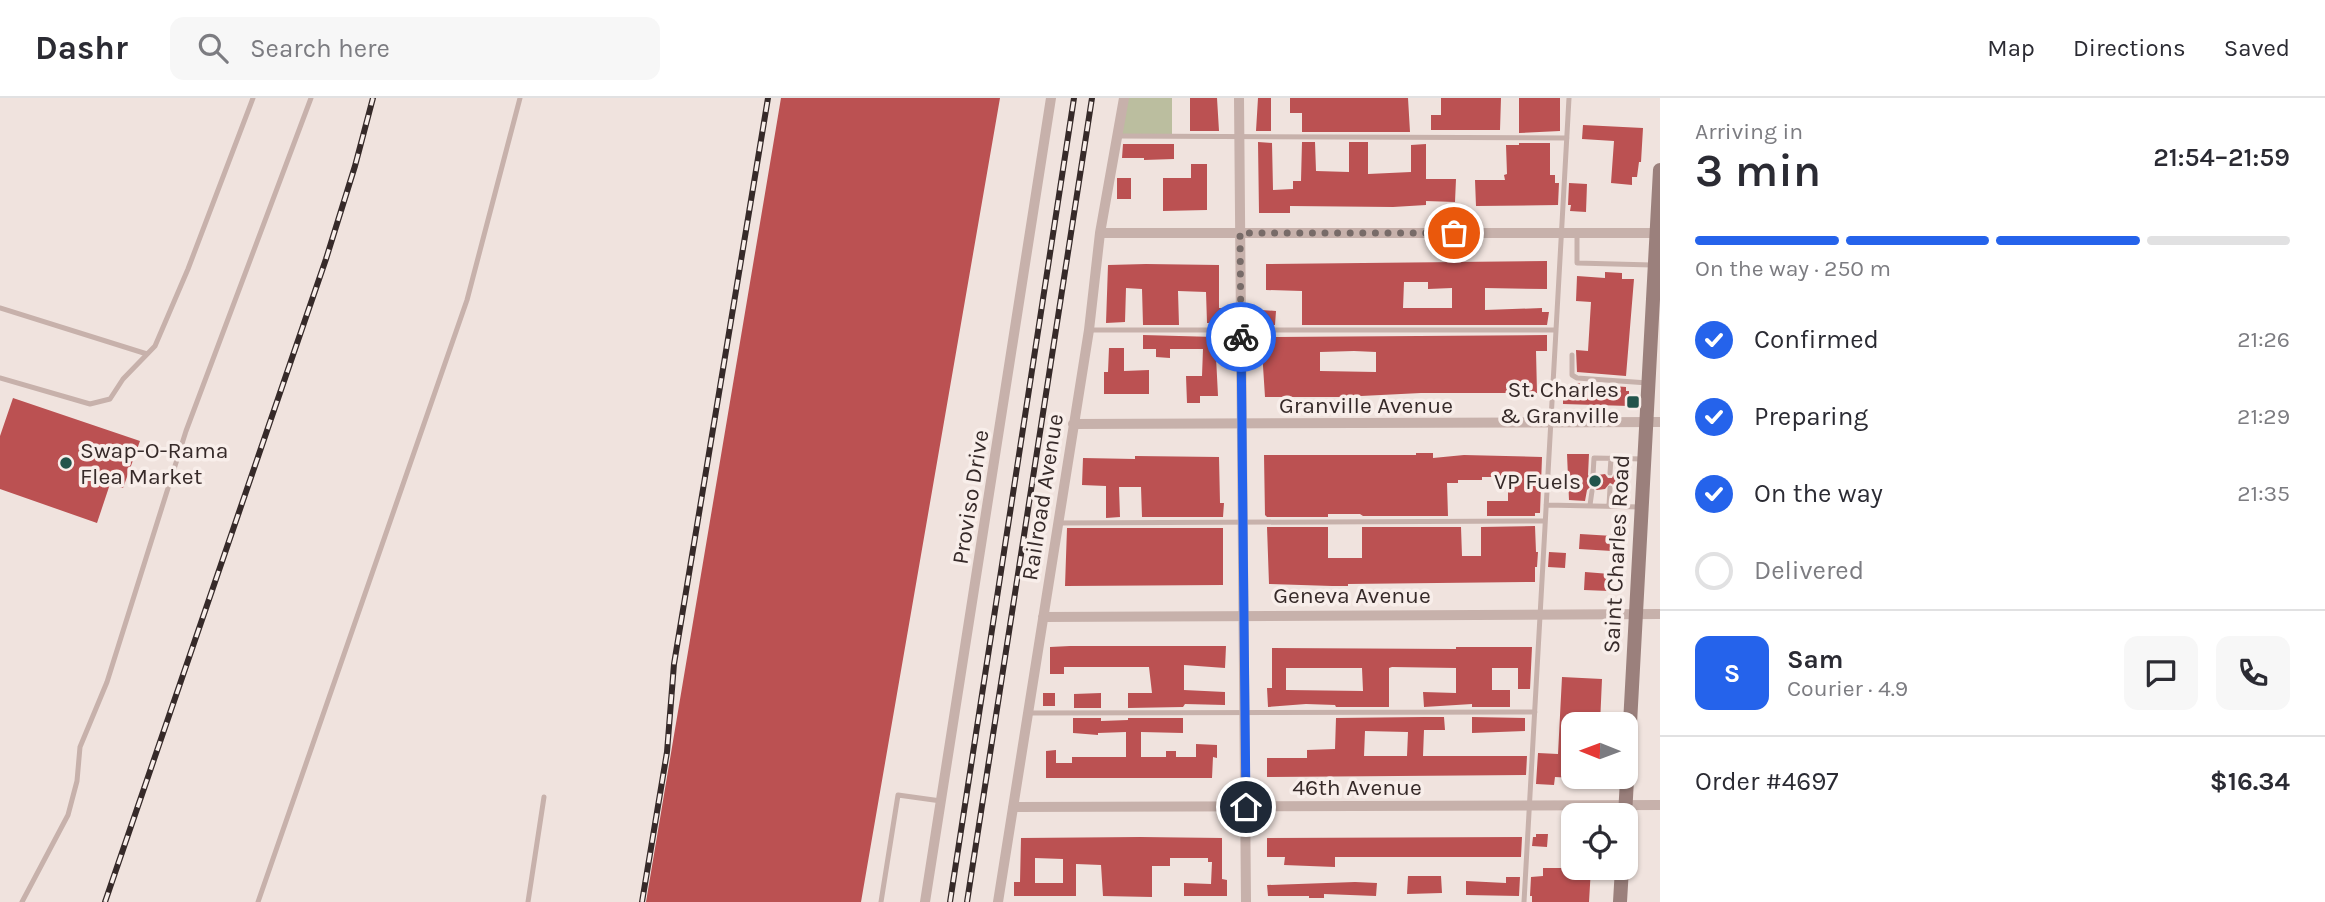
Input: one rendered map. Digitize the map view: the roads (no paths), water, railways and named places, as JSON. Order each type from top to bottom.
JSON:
[{"type":"main road","name":"Saint Charles Road","points":[[1625,803],[1644,459],[1653,422],[1648,383],[1660,170]]},
{"type":"main road","points":[[1620,902],[1621,880]]},
{"type":"street","name":"Proviso Drive","points":[[925,902],[1051,98]]},
{"type":"street","name":"Railroad Avenue","points":[[998,902],[1089,330],[1100,233],[1124,98]]},
{"type":"street","points":[[1239,98],[1246,902]]},
{"type":"street","points":[[1100,233],[1658,233]]},
{"type":"street","name":"Granville Avenue","points":[[1073,424],[1653,422]]},
{"type":"street","name":"Geneva Avenue","points":[[1043,617],[1660,614]]},
{"type":"street","name":"46th Avenue","points":[[1638,808],[1660,805]]},
{"type":"street","name":"46th Avenue","points":[[1013,807],[1561,807]]},
{"type":"lane","points":[[0,378],[90,404],[110,399],[124,379],[155,346],[188,270],[253,98]]},
{"type":"lane","points":[[22,902],[68,815],[77,781],[80,747],[107,682],[186,430],[312,98]]},
{"type":"lane","points":[[258,902],[467,300],[520,98]]},
{"type":"lane","points":[[1524,902],[1569,98]]},
{"type":"lane","points":[[1119,136],[1567,138]]},
{"type":"lane","points":[[1577,233],[1577,263],[1655,265]]},
{"type":"lane","points":[[0,308],[147,354]]},
{"type":"lane","points":[[1089,330],[1556,330]]},
{"type":"lane","points":[[1572,355],[1572,374],[1577,378],[1648,383]]},
{"type":"lane","points":[[1593,475],[1594,458],[1644,459]]},
{"type":"lane","points":[[1610,473],[1611,458]]},
{"type":"lane","points":[[1622,506],[1625,458]]},
{"type":"lane","points":[[1609,506],[1610,488]]},
{"type":"lane","points":[[1590,506],[1592,491]]},
{"type":"lane","points":[[1546,505],[1642,507]]},
{"type":"lane","points":[[1057,523],[1243,520],[1545,521]]},
{"type":"lane","points":[[1028,713],[1535,712]]},
{"type":"lane","points":[[881,902],[898,795],[941,801]]},
{"type":"lane","points":[[528,902],[544,797]]},
{"type":"railway","points":[[105,902],[326,259],[373,98]]},
{"type":"railway","points":[[642,902],[667,752],[674,664],[768,98]]},
{"type":"railway","points":[[950,902],[1074,98]]},
{"type":"railway","points":[[967,902],[1092,98]]},
{"type":"place","name":"St. Charles & Granville","points":[[1633,402]]},
{"type":"place","name":"Swap-O-Rama Flea Market","points":[[66,463]]},
{"type":"place","name":"VP Fuels","points":[[1595,481]]}]
